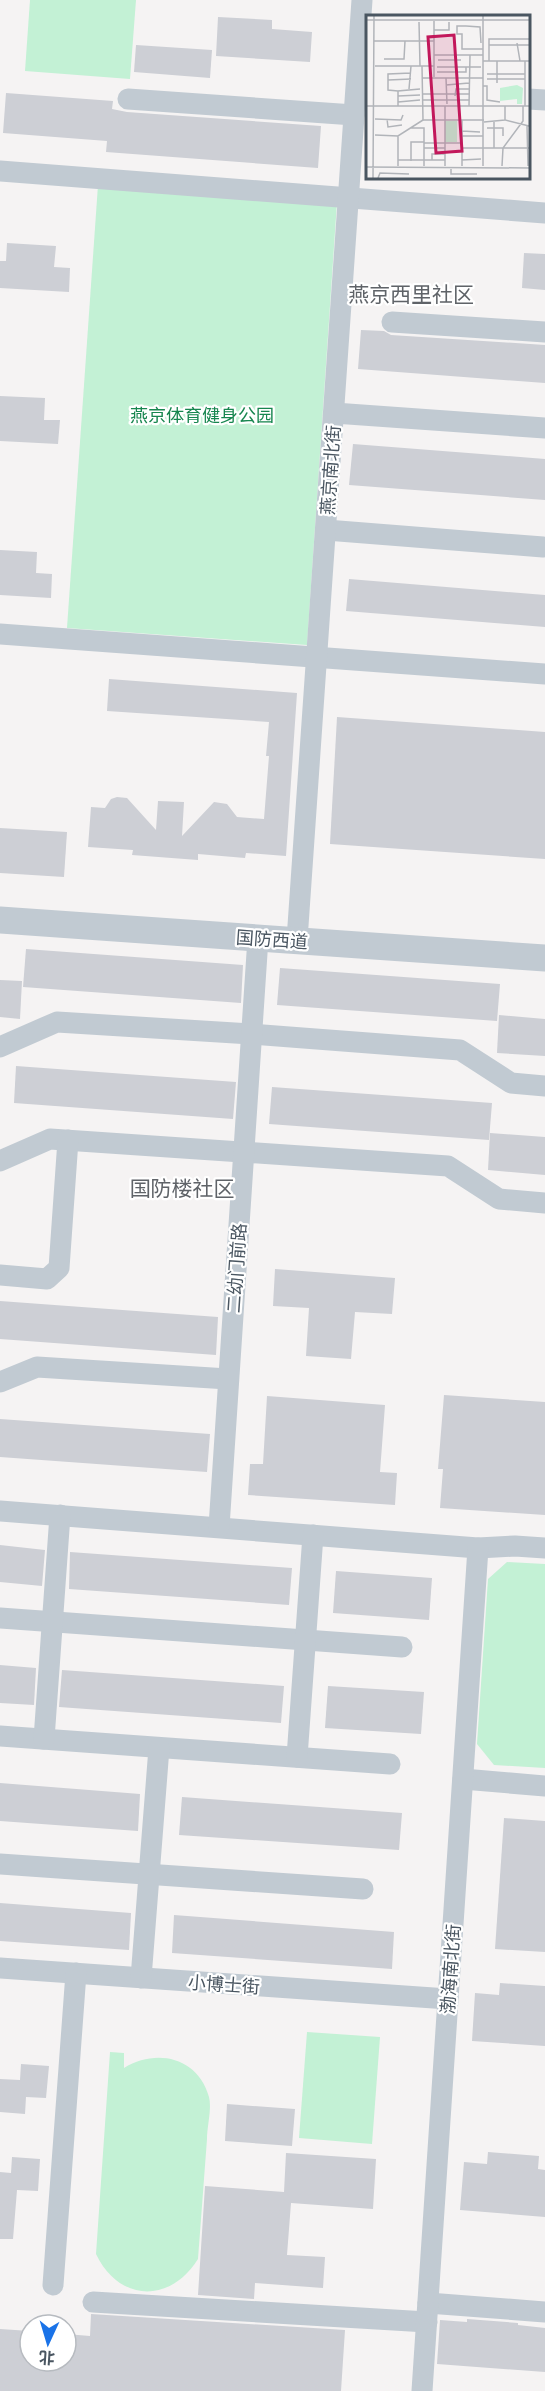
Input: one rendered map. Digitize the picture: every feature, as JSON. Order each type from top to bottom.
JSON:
[{"type":"street","name":"燕京南北街","points":[[297,940],[354,115],[362,85],[362,0]]},
{"type":"street","points":[[128,99],[354,115]]},
{"type":"street","points":[[530,99],[545,100]]},
{"type":"street","points":[[0,171],[545,213]]},
{"type":"street","points":[[392,322],[545,332]]},
{"type":"street","points":[[334,413],[545,429]]},
{"type":"street","points":[[326,530],[543,547]]},
{"type":"street","points":[[0,634],[545,674]]},
{"type":"street","name":"国防西道","points":[[0,920],[545,958]]},
{"type":"street","name":"二幼门前路","points":[[219,1527],[258,938]]},
{"type":"street","points":[[0,1047],[57,1022],[251,1034],[460,1050],[511,1083],[545,1086]]},
{"type":"street","points":[[0,1161],[50,1139],[448,1166],[499,1199],[545,1203]]},
{"type":"street","points":[[0,1275],[47,1279],[59,1268],[68,1140]]},
{"type":"street","points":[[0,1382],[37,1367],[228,1379]]},
{"type":"street","points":[[0,1511],[478,1548],[515,1546],[545,1548]]},
{"type":"street","points":[[44,1739],[60,1515]]},
{"type":"street","points":[[297,1758],[313,1535]]},
{"type":"street","name":"渤海南北街","points":[[422,2391],[478,1548]]},
{"type":"street","points":[[0,1618],[402,1647]]},
{"type":"street","points":[[0,1736],[390,1764]]},
{"type":"street","points":[[141,1978],[159,1748]]},
{"type":"street","points":[[462,1779],[545,1786]]},
{"type":"street","points":[[0,1864],[363,1889]]},
{"type":"street","name":"小博士街","points":[[0,1968],[448,1999]]},
{"type":"street","points":[[53,2285],[76,1973]]},
{"type":"street","points":[[93,2302],[427,2313],[545,2312]]},
{"type":"green space","points":[[30,0],[136,0],[130,79],[25,71]]},
{"type":"green space","name":"燕京体育健身公园","points":[[98,185],[337,202],[307,645],[67,628]]},
{"type":"green space","points":[[507,1562],[545,1564],[545,1768],[494,1765],[477,1744],[488,1579]]},
{"type":"green space","points":[[307,2032],[380,2037],[372,2144],[299,2138]]},
{"type":"green space","points":[[110,2052],[124,2053],[124,2068],[149,2058],[174,2060],[186,2065],[204,2083],[209,2097],[210,2112],[198,2259],[187,2274],[159,2290],[131,2289],[106,2270],[96,2254]]},
{"type":"building","points":[[218,17],[272,20],[272,29],[312,32],[310,62],[216,56]]},
{"type":"building","points":[[136,45],[212,50],[210,78],[134,72]]},
{"type":"building","points":[[6,93],[113,101],[112,109],[127,112],[321,126],[318,168],[106,152],[107,141],[3,133]]},
{"type":"building","points":[[7,243],[56,246],[54,267],[70,268],[69,292],[0,288],[0,261],[6,261]]},
{"type":"building","points":[[524,253],[545,254],[545,290],[522,288]]},
{"type":"building","points":[[361,330],[384,331],[391,335],[545,345],[545,383],[358,369]]},
{"type":"building","points":[[0,396],[45,398],[44,420],[60,420],[58,444],[0,441]]},
{"type":"building","points":[[353,444],[545,459],[545,500],[349,485]]},
{"type":"building","points":[[0,550],[37,552],[36,573],[52,574],[51,598],[0,595]]},
{"type":"building","points":[[349,579],[545,595],[545,627],[346,611]]},
{"type":"building","points":[[109,679],[297,693],[286,856],[246,853],[245,858],[198,854],[198,860],[132,855],[133,850],[88,847],[91,807],[105,808],[111,799],[117,797],[127,798],[156,830],[158,801],[184,802],[182,836],[214,802],[227,804],[237,817],[264,819],[269,722],[107,711]]},
{"type":"building","points":[[337,717],[545,732],[545,859],[330,844]]},
{"type":"building","points":[[0,828],[67,832],[64,877],[0,873]]},
{"type":"building","points":[[26,949],[243,965],[241,1003],[23,987]]},
{"type":"building","points":[[280,968],[500,984],[497,1021],[277,1005]]},
{"type":"building","points":[[0,980],[22,981],[20,1019],[0,1017]]},
{"type":"building","points":[[499,1015],[545,1019],[545,1056],[497,1053]]},
{"type":"building","points":[[16,1066],[236,1082],[233,1119],[14,1103]]},
{"type":"building","points":[[272,1087],[492,1103],[489,1140],[269,1124]]},
{"type":"building","points":[[490,1133],[545,1137],[545,1175],[488,1170]]},
{"type":"building","points":[[275,1269],[395,1278],[392,1314],[355,1312],[351,1359],[306,1356],[309,1308],[273,1306]]},
{"type":"building","points":[[0,1301],[218,1317],[216,1355],[0,1339]]},
{"type":"building","points":[[444,1395],[545,1402],[545,1515],[440,1508],[443,1469],[438,1469]]},
{"type":"building","points":[[267,1396],[385,1405],[380,1472],[397,1473],[395,1505],[248,1495],[250,1464],[263,1464]]},
{"type":"building","points":[[0,1419],[210,1434],[207,1472],[0,1457]]},
{"type":"building","points":[[0,1545],[45,1550],[42,1586],[0,1582]]},
{"type":"building","points":[[70,1552],[292,1568],[289,1605],[69,1589]]},
{"type":"building","points":[[336,1571],[432,1578],[429,1620],[333,1613]]},
{"type":"building","points":[[0,1665],[36,1668],[34,1705],[0,1703]]},
{"type":"building","points":[[62,1670],[284,1686],[281,1723],[59,1707]]},
{"type":"building","points":[[328,1686],[424,1692],[421,1734],[325,1728]]},
{"type":"building","points":[[0,1783],[140,1794],[138,1831],[0,1821]]},
{"type":"building","points":[[182,1797],[402,1813],[399,1850],[179,1835]]},
{"type":"building","points":[[504,1818],[545,1821],[545,1952],[495,1949]]},
{"type":"building","points":[[0,1903],[131,1913],[129,1950],[0,1941]]},
{"type":"building","points":[[174,1915],[394,1932],[392,1969],[172,1953]]},
{"type":"building","points":[[500,1983],[545,1986],[545,2046],[472,2041],[475,1993],[499,1995]]},
{"type":"building","points":[[21,2064],[49,2066],[46,2098],[26,2097],[25,2114],[0,2112],[0,2079],[20,2080]]},
{"type":"building","points":[[227,2104],[295,2109],[292,2146],[225,2141]]},
{"type":"building","points":[[488,2152],[539,2156],[538,2169],[545,2170],[545,2217],[460,2210],[464,2162],[487,2164]]},
{"type":"building","points":[[286,2153],[376,2159],[373,2209],[291,2203],[287,2255],[325,2257],[323,2288],[255,2283],[254,2299],[198,2295],[205,2186],[284,2192]]},
{"type":"building","points":[[12,2157],[40,2159],[38,2191],[17,2190],[13,2239],[0,2239],[0,2172],[11,2173]]},
{"type":"building","points":[[91,2314],[345,2330],[341,2391],[0,2391],[0,2329],[18,2330],[18,2373],[78,2373],[78,2335],[90,2336]]},
{"type":"building","points":[[467,2319],[518,2323],[518,2325],[545,2328],[545,2372],[437,2364],[440,2320],[467,2322]]},
{"type":"district","name":"燕京西里社区","points":[[411,294]]},
{"type":"district","name":"国防楼社区","points":[[182,1188]]}]
